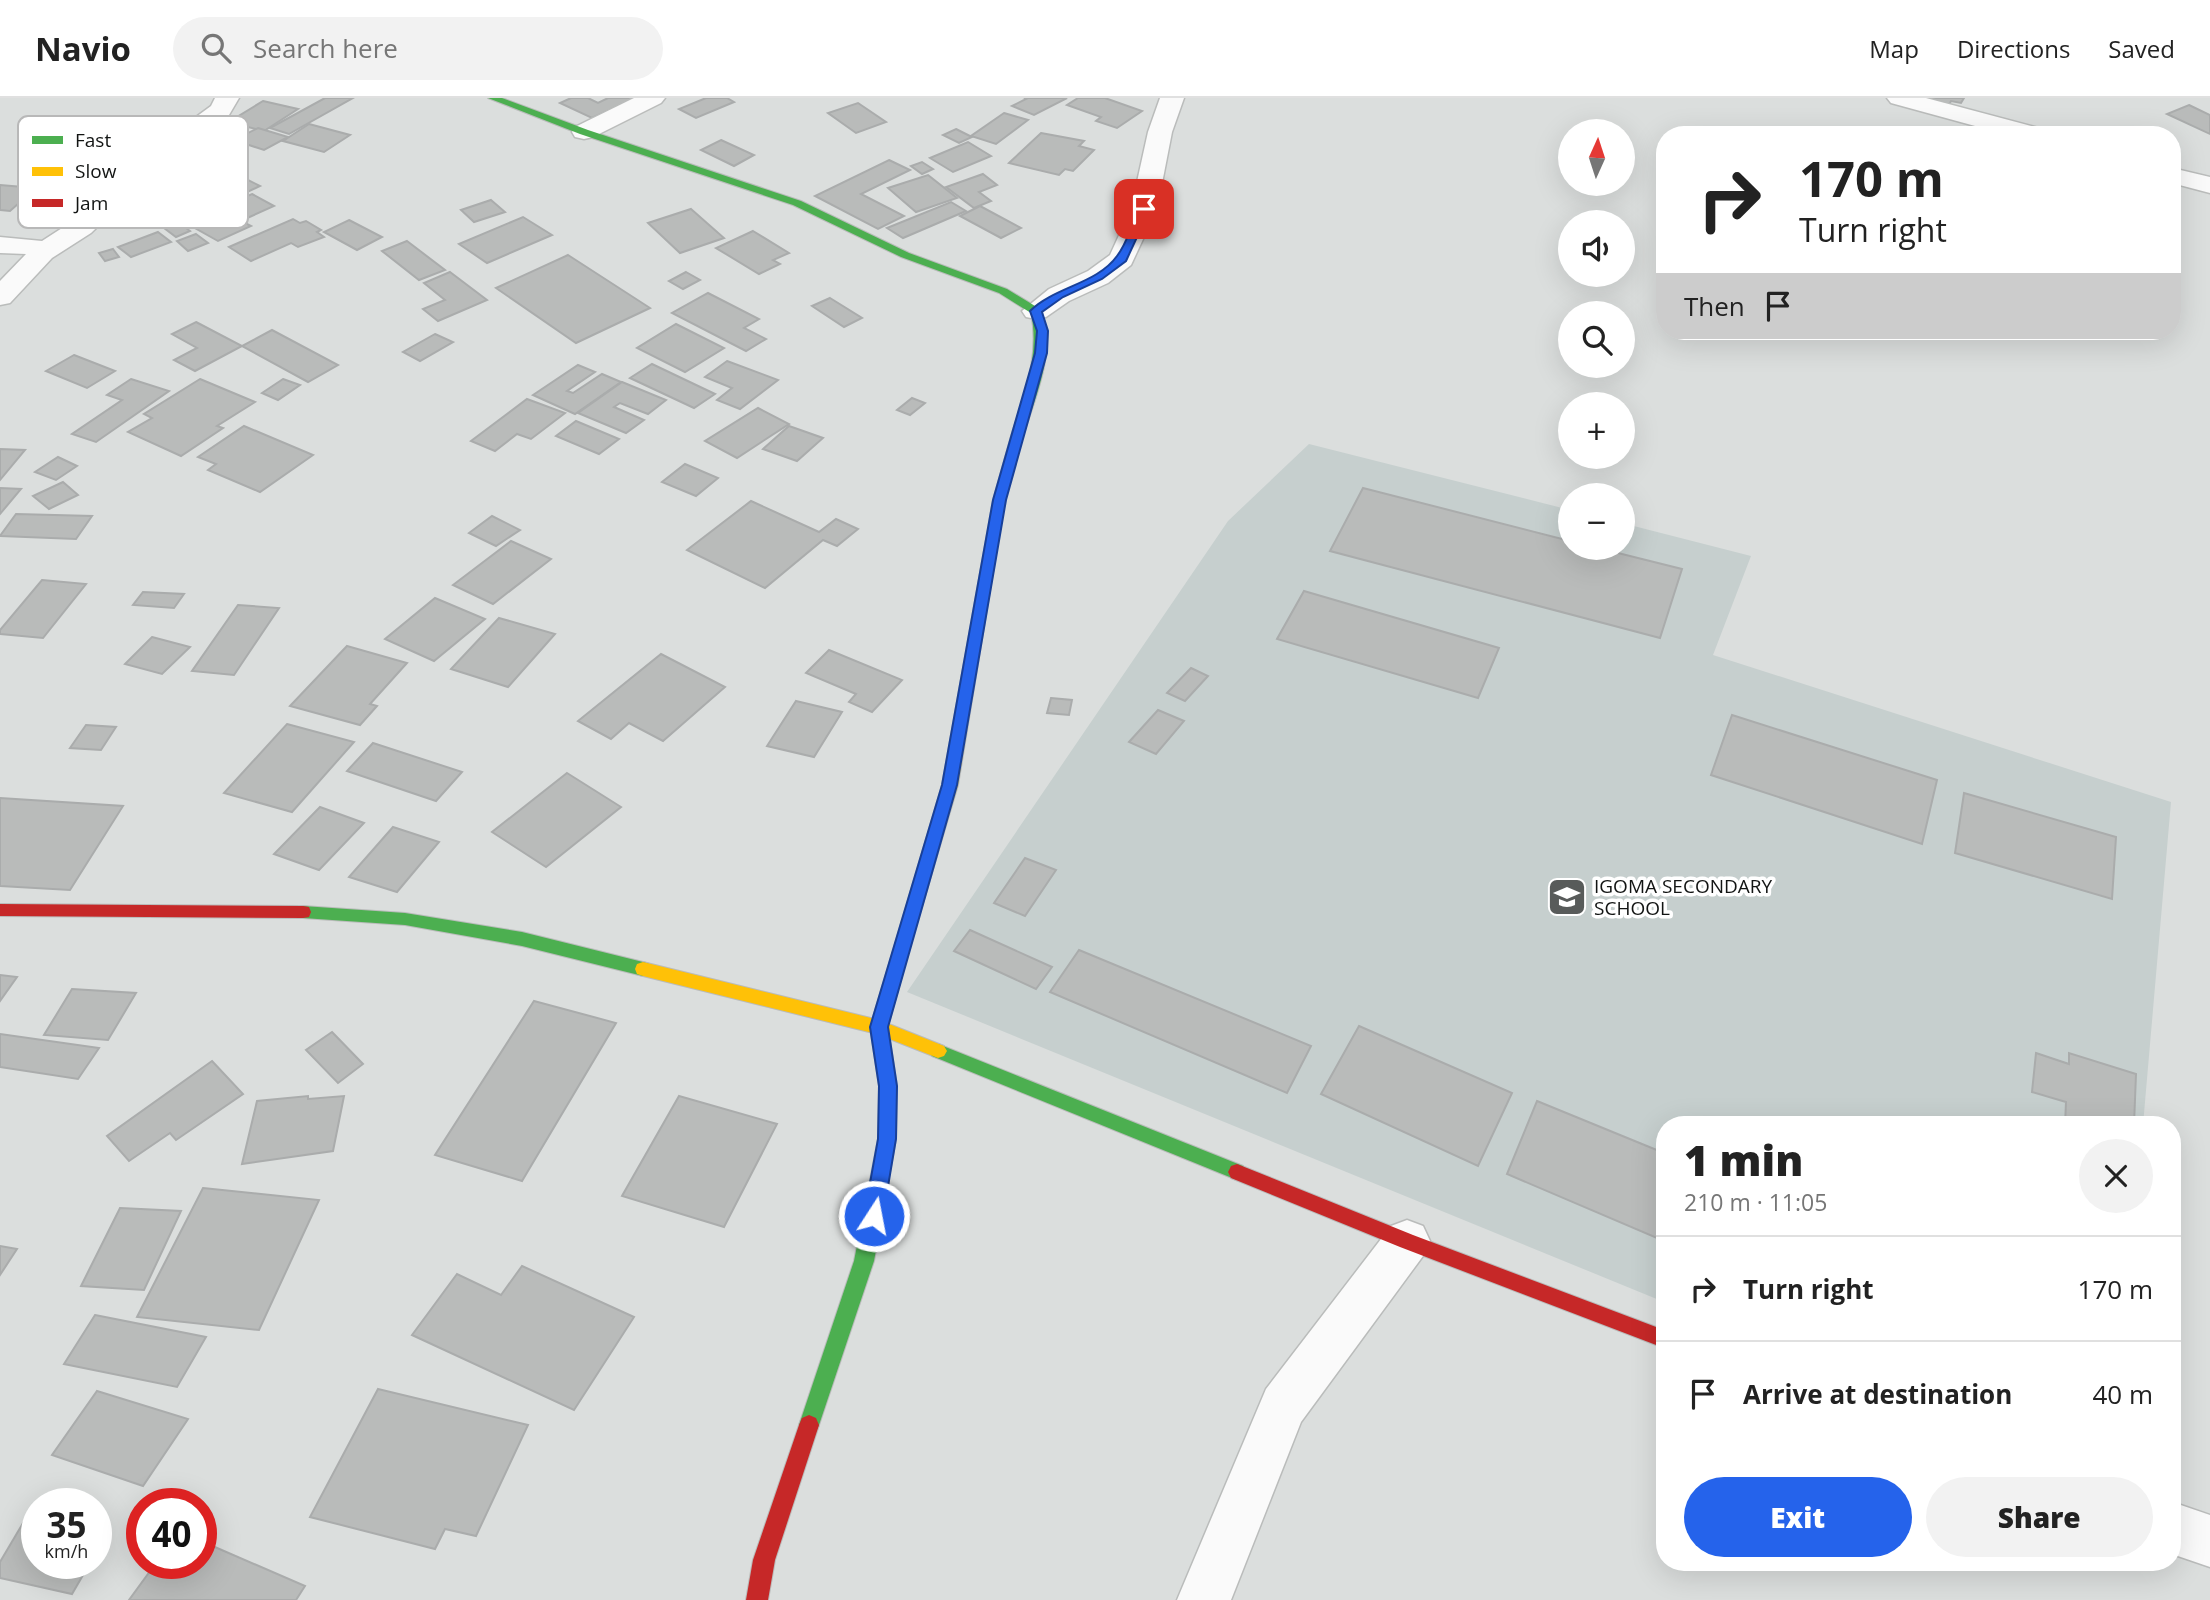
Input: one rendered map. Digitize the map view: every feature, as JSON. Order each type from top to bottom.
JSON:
[{"type":"street","points":[[213,116],[221,110],[227,98]]},
{"type":"street","points":[[493,98],[584,132],[797,203],[905,256],[1003,291],[1035,311],[1042,331],[1041,353],[999,500],[950,785],[879,1027],[888,1086],[887,1139],[879,1194],[864,1261],[764,1559],[757,1600]]},
{"type":"street","points":[[584,132],[653,98]]},
{"type":"street","points":[[1035,311],[1059,295],[1098,277],[1122,259],[1144,209],[1156,164],[1160,132],[1172,98]]},
{"type":"street","points":[[1899,98],[2003,126]]},
{"type":"street","points":[[2181,177],[2210,185]]},
{"type":"street","points":[[0,297],[43,252],[80,228]]},
{"type":"street","points":[[0,245],[35,247],[43,252]]},
{"type":"street","points":[[0,910],[267,909],[405,919],[522,939],[879,1027],[1407,1241],[1656,1336]]},
{"type":"street","points":[[1204,1600],[1283,1406],[1407,1241]]},
{"type":"street","points":[[2181,1531],[2210,1541]]},
{"type":"shaded area","name":"IGOMA SECONDARY SCHOOL","points":[[1309,444],[1558,507],[1558,560],[1635,560],[1635,526],[1751,556],[1713,655],[2171,802],[2144,1116],[1656,1116],[1656,1299],[907,992],[1228,521]]},
{"type":"building","points":[[325,98],[353,98],[289,134],[270,128]]},
{"type":"building","points":[[571,98],[588,98],[598,103],[608,98],[635,98],[592,118],[560,103]]},
{"type":"building","points":[[706,98],[727,98],[734,102],[696,118],[679,109]]},
{"type":"building","points":[[1024,98],[1067,98],[1034,115],[1012,106],[1026,99]]},
{"type":"building","points":[[1078,98],[1105,98],[1142,111],[1117,128],[1096,121],[1101,117],[1067,105]]},
{"type":"building","points":[[1905,98],[1964,98],[1961,103],[1951,101],[1947,108]]},
{"type":"building","points":[[263,101],[298,109],[264,131],[248,127],[248,116],[239,116]]},
{"type":"building","points":[[858,103],[886,122],[856,133],[828,113]]},
{"type":"building","points":[[2189,105],[2210,115],[2210,134],[2167,114]]},
{"type":"building","points":[[1004,113],[1028,120],[996,144],[971,136]]},
{"type":"building","points":[[309,124],[350,135],[324,152],[283,141]]},
{"type":"building","points":[[258,128],[288,137],[264,150],[248,145],[248,133]]},
{"type":"building","points":[[956,129],[972,137],[959,143],[943,135]]},
{"type":"building","points":[[1041,133],[1084,141],[1079,146],[1094,150],[1073,171],[1065,169],[1059,175],[1009,163]]},
{"type":"building","points":[[721,140],[754,155],[734,166],[701,150]]},
{"type":"building","points":[[968,142],[991,156],[953,172],[930,158]]},
{"type":"building","points":[[889,160],[910,170],[861,194],[904,216],[878,229],[815,196]]},
{"type":"building","points":[[922,162],[933,169],[922,174],[911,166]]},
{"type":"building","points":[[983,174],[997,185],[979,192],[991,201],[974,208],[946,187]]},
{"type":"building","points":[[928,175],[957,198],[916,212],[888,188]]},
{"type":"building","points":[[248,180],[260,186],[248,192]]},
{"type":"building","points":[[0,185],[18,186],[18,204],[10,211],[0,210]]},
{"type":"building","points":[[252,194],[274,206],[248,218],[248,196]]},
{"type":"building","points":[[491,200],[505,212],[474,222],[461,210]]},
{"type":"building","points":[[951,202],[966,211],[903,238],[887,228]]},
{"type":"building","points":[[980,206],[1021,228],[1001,238],[960,216]]},
{"type":"building","points":[[691,209],[724,238],[680,253],[648,223]]},
{"type":"building","points":[[523,217],[552,235],[487,263],[459,244]]},
{"type":"building","points":[[293,219],[300,223],[306,221],[321,230],[317,232],[324,237],[298,247],[291,243],[251,261],[229,247]]},
{"type":"building","points":[[349,220],[382,237],[357,250],[324,232]]},
{"type":"building","points":[[164,228],[186,228],[190,231],[176,237]]},
{"type":"building","points":[[195,228],[247,228],[218,241]]},
{"type":"building","points":[[753,231],[789,253],[773,260],[780,264],[759,274],[716,248]]},
{"type":"building","points":[[158,232],[171,242],[131,257],[118,247]]},
{"type":"building","points":[[196,234],[208,243],[188,251],[177,241]]},
{"type":"building","points":[[407,241],[445,270],[419,280],[382,251]]},
{"type":"building","points":[[113,249],[119,257],[105,261],[99,253]]},
{"type":"building","points":[[568,255],[650,308],[576,343],[496,288]]},
{"type":"building","points":[[450,272],[487,300],[438,321],[423,309],[445,300],[424,283]]},
{"type":"building","points":[[686,272],[700,280],[683,289],[669,281]]},
{"type":"building","points":[[708,293],[759,319],[744,328],[766,339],[746,351],[672,313]]},
{"type":"building","points":[[830,298],[862,318],[844,327],[812,306]]},
{"type":"building","points":[[196,322],[242,346],[195,371],[174,360],[197,348],[172,334]]},
{"type":"building","points":[[676,324],[724,348],[685,372],[637,348]]},
{"type":"building","points":[[272,330],[338,365],[308,382],[242,346]]},
{"type":"building","points":[[435,334],[453,342],[420,361],[403,352]]},
{"type":"building","points":[[74,355],[115,371],[87,388],[46,371]]},
{"type":"building","points":[[727,361],[778,380],[740,409],[717,400],[732,388],[705,377]]},
{"type":"building","points":[[652,364],[715,394],[694,408],[630,378]]},
{"type":"building","points":[[578,365],[595,372],[567,391],[573,393],[602,374],[621,382],[575,414],[533,395]]},
{"type":"building","points":[[131,379],[169,391],[96,442],[72,434],[122,400],[107,395]]},
{"type":"building","points":[[200,379],[255,402],[217,426],[223,428],[181,456],[128,432],[152,418],[144,414]]},
{"type":"building","points":[[283,379],[300,385],[278,400],[262,393]]},
{"type":"building","points":[[622,382],[666,400],[648,414],[620,403],[614,407],[644,420],[626,433],[578,413]]},
{"type":"building","points":[[912,398],[925,403],[910,415],[897,410]]},
{"type":"building","points":[[527,399],[565,413],[531,439],[517,434],[495,451],[471,441]]},
{"type":"building","points":[[758,408],[789,424],[737,458],[705,441]]},
{"type":"building","points":[[576,421],[619,439],[599,454],[556,436]]},
{"type":"building","points":[[244,426],[313,455],[260,492],[208,470],[216,464],[198,457]]},
{"type":"building","points":[[789,426],[823,438],[797,461],[763,449]]},
{"type":"building","points":[[0,449],[25,450],[0,480]]},
{"type":"building","points":[[58,457],[77,466],[56,480],[35,472]]},
{"type":"building","points":[[685,464],[718,478],[696,496],[662,482]]},
{"type":"building","points":[[63,482],[78,495],[49,509],[33,496]]},
{"type":"building","points":[[0,488],[21,489],[0,514]]},
{"type":"building","points":[[1363,488],[1558,538],[1558,560],[1635,560],[1635,557],[1682,569],[1660,638],[1330,551]]},
{"type":"building","points":[[751,501],[819,532],[836,519],[858,529],[837,546],[823,540],[765,588],[687,550]]},
{"type":"building","points":[[16,514],[92,516],[76,539],[0,536]]},
{"type":"building","points":[[492,516],[520,530],[496,546],[469,533]]},
{"type":"building","points":[[511,541],[551,559],[493,604],[453,585]]},
{"type":"building","points":[[42,580],[86,584],[43,638],[0,634],[0,630]]},
{"type":"building","points":[[1304,591],[1499,648],[1478,698],[1277,639]]},
{"type":"building","points":[[143,592],[184,594],[174,608],[133,605]]},
{"type":"building","points":[[435,598],[485,619],[434,661],[385,639]]},
{"type":"building","points":[[238,605],[279,608],[234,675],[192,671]]},
{"type":"building","points":[[499,618],[555,634],[508,687],[451,669]]},
{"type":"building","points":[[152,637],[190,647],[162,674],[125,664]]},
{"type":"building","points":[[347,646],[407,663],[370,704],[377,706],[360,725],[290,706]]},
{"type":"building","points":[[829,650],[902,680],[872,712],[849,702],[856,694],[806,673]]},
{"type":"building","points":[[661,654],[725,687],[663,741],[629,723],[611,739],[578,721]]},
{"type":"building","points":[[1191,668],[1208,676],[1185,701],[1167,693]]},
{"type":"building","points":[[1051,698],[1072,700],[1069,715],[1047,713]]},
{"type":"building","points":[[796,701],[842,712],[814,757],[767,746]]},
{"type":"building","points":[[1158,710],[1184,721],[1156,754],[1129,742]]},
{"type":"building","points":[[1732,715],[1937,780],[1922,844],[1711,775]]},
{"type":"building","points":[[287,724],[354,742],[292,812],[224,793]]},
{"type":"building","points":[[86,725],[116,727],[101,750],[70,748]]},
{"type":"building","points":[[373,743],[462,772],[436,801],[347,771]]},
{"type":"building","points":[[567,773],[621,807],[546,867],[492,832]]},
{"type":"building","points":[[1964,793],[2116,837],[2112,899],[1955,853]]},
{"type":"building","points":[[0,798],[123,806],[70,890],[0,886]]},
{"type":"building","points":[[320,807],[364,823],[319,870],[274,854]]},
{"type":"building","points":[[393,827],[439,842],[397,892],[349,877]]},
{"type":"building","points":[[1025,858],[1056,870],[1025,916],[994,903]]},
{"type":"building","points":[[970,930],[1052,967],[1036,989],[954,951]]},
{"type":"building","points":[[1079,950],[1311,1046],[1287,1093],[1050,992]]},
{"type":"building","points":[[0,975],[17,977],[0,1001]]},
{"type":"building","points":[[72,989],[136,993],[108,1040],[44,1035]]},
{"type":"building","points":[[534,1001],[616,1023],[522,1181],[435,1155]]},
{"type":"building","points":[[1359,1026],[1512,1093],[1478,1166],[1321,1094]]},
{"type":"building","points":[[332,1032],[363,1064],[338,1083],[306,1050]]},
{"type":"building","points":[[0,1034],[99,1048],[78,1079],[0,1067]]},
{"type":"building","points":[[2036,1053],[2069,1064],[2069,1053],[2136,1074],[2134,1116],[2065,1116],[2066,1102],[2032,1092]]},
{"type":"building","points":[[212,1061],[243,1094],[176,1140],[170,1133],[129,1161],[107,1136]]},
{"type":"building","points":[[308,1096],[308,1099],[344,1096],[333,1151],[242,1164],[257,1101]]},
{"type":"building","points":[[679,1096],[777,1124],[724,1227],[622,1196]]},
{"type":"building","points":[[1537,1101],[1656,1150],[1656,1238],[1507,1174]]},
{"type":"building","points":[[203,1188],[319,1200],[259,1330],[137,1317]]},
{"type":"building","points":[[120,1208],[181,1211],[144,1290],[81,1286]]},
{"type":"building","points":[[0,1246],[17,1249],[0,1275]]},
{"type":"building","points":[[522,1266],[634,1317],[574,1410],[412,1335],[457,1274],[501,1295]]},
{"type":"building","points":[[95,1315],[206,1337],[177,1387],[64,1364]]},
{"type":"building","points":[[378,1389],[528,1425],[476,1536],[445,1529],[435,1549],[310,1517]]},
{"type":"building","points":[[97,1391],[188,1419],[143,1486],[52,1455]]},
{"type":"building","points":[[21,1526],[21,1579],[81,1579],[72,1594],[0,1578],[0,1562]]},
{"type":"building","points":[[217,1548],[305,1586],[296,1600],[129,1600],[144,1579],[217,1579]]},
{"type":"traffic: fast","points":[[493,98],[584,132],[797,203],[905,255],[1003,291],[1036,311],[1039,358],[1017,436]]},
{"type":"traffic: fast","points":[[303,912],[405,919],[522,939],[643,969]]},
{"type":"traffic: fast","points":[[809,1425],[864,1261],[887,1139],[888,1086],[879,1027],[900,954]]},
{"type":"traffic: fast","points":[[938,1051],[1237,1172]]},
{"type":"traffic: slow","points":[[900,954],[950,785],[999,500],[1017,436]]},
{"type":"traffic: slow","points":[[643,969],[879,1027],[938,1051]]},
{"type":"traffic: jam","points":[[0,910],[303,912]]},
{"type":"traffic: jam","points":[[1237,1172],[1407,1241],[1656,1336]]},
{"type":"traffic: jam","points":[[757,1600],[764,1560],[809,1425]]},
{"type":"place","name":"IGOMA SECONDARY SCHOOL","points":[[1567,897]]},
{"type":"route","points":[[874,1216],[887,1139],[888,1086],[879,1027],[950,785],[999,500],[1021,415],[1041,353],[1042,331],[1035,311],[1059,295],[1098,277],[1122,259],[1144,209]]}]
